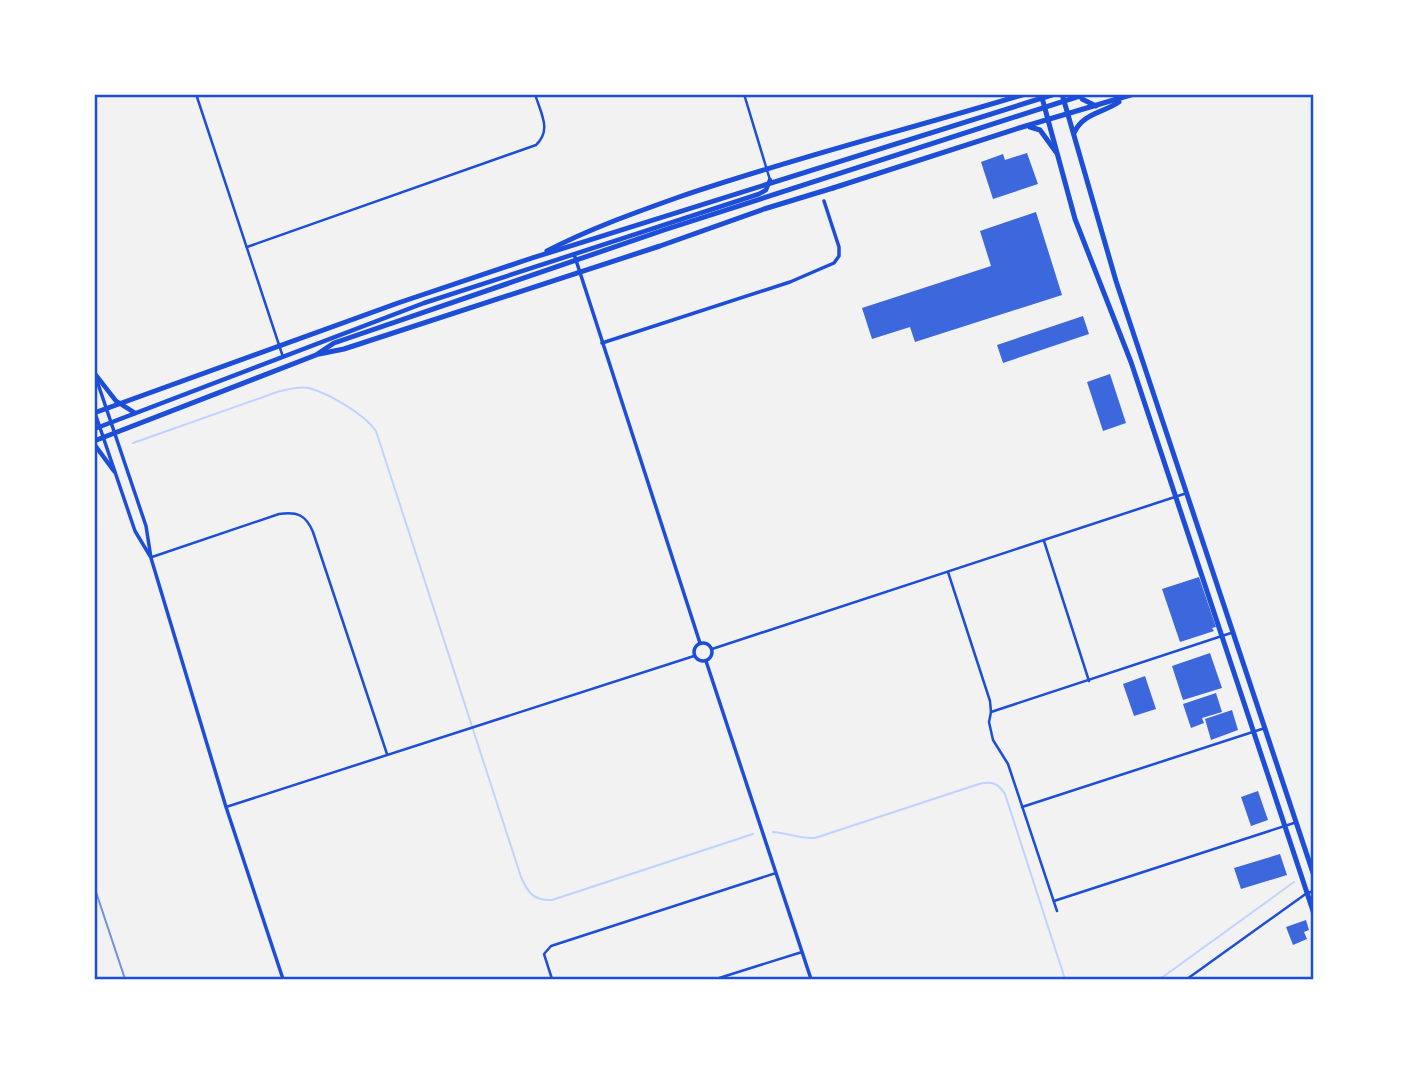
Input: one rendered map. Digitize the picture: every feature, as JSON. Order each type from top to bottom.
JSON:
[{"type":"highway","points":[[532,258],[576,236],[714,185],[1025,94]]},
{"type":"highway","points":[[1041,94],[1075,219],[1131,362],[1284,826],[1310,892],[1314,914]]},
{"type":"highway","points":[[94,412],[532,258],[1055,94]]},
{"type":"highway","points":[[1062,94],[1116,281],[1314,876]]},
{"type":"highway","points":[[1081,94],[1082,99],[1096,106]]},
{"type":"highway","points":[[316,355],[334,343],[501,284],[1086,94]]},
{"type":"highway","points":[[94,442],[316,355],[344,349],[660,246],[764,209],[1134,94]]},
{"type":"highway","points":[[1074,133],[1078,124],[1086,117],[1124,98]]},
{"type":"highway","points":[[1018,128],[1041,130],[1058,155]]},
{"type":"main road","points":[[97,428],[424,303],[759,194],[766,190],[770,180]]},
{"type":"main road","points":[[95,373],[116,401],[135,413]]},
{"type":"main road","points":[[94,442],[114,471]]},
{"type":"street","points":[[196,94],[283,357]]},
{"type":"street","points":[[247,247],[536,145],[546,132],[534,94]]},
{"type":"street","points":[[744,94],[770,180]]},
{"type":"street","points":[[824,201],[832,188]]},
{"type":"street","points":[[602,343],[790,282],[834,263],[839,256],[839,247],[824,201],[812,195]]},
{"type":"street","points":[[574,254],[700,643]]},
{"type":"street","points":[[95,373],[146,526],[151,558],[226,807],[283,979]]},
{"type":"street","points":[[94,412],[97,428],[135,531],[151,558]]},
{"type":"street","points":[[712,649],[1187,493]]},
{"type":"street","points":[[151,558],[279,514],[297,513],[303,516],[313,532],[387,754]]},
{"type":"street","points":[[1043,540],[1089,681]]},
{"type":"street","points":[[948,572],[991,712],[989,722],[993,740],[1008,764],[1057,911]]},
{"type":"street","points":[[991,712],[1234,633]]},
{"type":"street","points":[[694,656],[695,646],[700,643],[709,644],[712,649],[706,661]]},
{"type":"street","points":[[226,807],[694,656]]},
{"type":"street","points":[[694,656],[706,661]]},
{"type":"street","points":[[706,661],[811,979]]},
{"type":"street","points":[[1022,807],[1265,728]]},
{"type":"street","points":[[1054,901],[1296,822]]},
{"type":"street","points":[[552,979],[545,950],[551,946],[776,873]]},
{"type":"street","points":[[1187,979],[1310,892]]},
{"type":"street","points":[[716,979],[802,952]]},
{"type":"building","points":[[1027,153],[1038,184],[993,199],[981,162],[1003,154],[1005,160]]},
{"type":"building","points":[[1036,212],[1062,295],[915,342],[910,327],[872,339],[862,308],[991,266],[980,231]]},
{"type":"building","points":[[1083,316],[1089,334],[1003,363],[997,345]]},
{"type":"building","points":[[1110,374],[1126,423],[1103,431],[1087,382]]},
{"type":"building","points":[[1199,577],[1216,627],[1212,628],[1214,631],[1180,642],[1162,589]]},
{"type":"building","points":[[1210,653],[1222,688],[1183,700],[1172,666]]},
{"type":"building","points":[[1145,676],[1156,709],[1134,716],[1123,684]]},
{"type":"building","points":[[1216,693],[1222,712],[1202,718],[1204,723],[1191,728],[1183,704]]},
{"type":"building","points":[[1232,710],[1238,730],[1211,740],[1205,719]]},
{"type":"building","points":[[1258,791],[1268,820],[1251,826],[1241,797]]},
{"type":"building","points":[[1280,854],[1287,875],[1241,889],[1234,868]]},
{"type":"building","points":[[1306,920],[1309,930],[1304,932],[1307,939],[1293,945],[1286,927]]},
{"type":"waterway","points":[[133,443],[280,391],[299,388],[309,388],[336,400],[371,425],[376,431],[521,877],[529,892],[536,897],[552,900],[753,834]]},
{"type":"waterway","points":[[773,832],[815,838],[979,784],[988,783],[1000,787],[1005,794],[1065,979]]},
{"type":"waterway","points":[[1160,979],[1294,882]]},
{"type":"railway","points":[[94,886],[125,979]]}]
